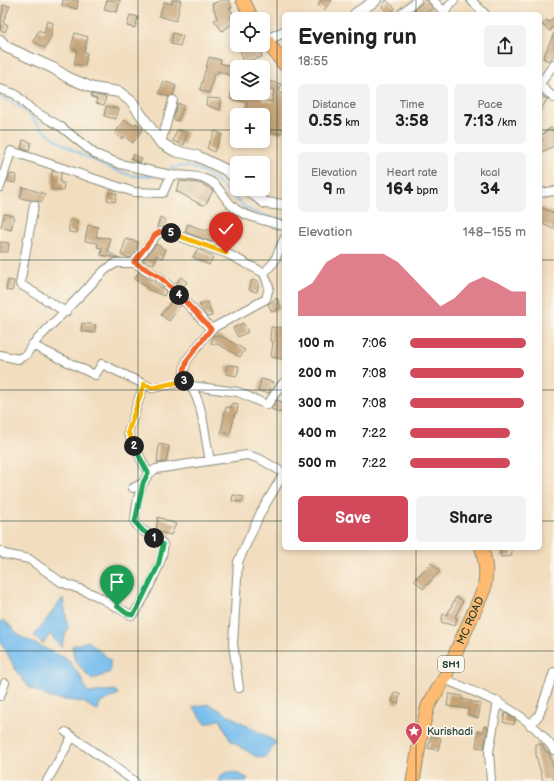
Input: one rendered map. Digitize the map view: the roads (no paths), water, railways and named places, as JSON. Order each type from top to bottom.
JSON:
[{"type":"main road","points":[[243,0],[249,12]]},
{"type":"main road","points":[[270,46],[282,61]]},
{"type":"main road","name":"MC ROAD","points":[[413,781],[421,734],[428,706],[444,679],[484,589],[487,577],[487,565],[483,550]]},
{"type":"street","points":[[358,12],[376,0]]},
{"type":"street","points":[[403,12],[418,0]]},
{"type":"street","points":[[433,0],[444,12]]},
{"type":"street","points":[[446,12],[454,0]]},
{"type":"street","points":[[471,0],[483,12]]},
{"type":"street","points":[[270,36],[282,33]]},
{"type":"street","points":[[0,40],[6,47],[53,68],[67,77],[93,88],[119,92],[132,102],[161,143],[176,151],[197,156],[226,170],[230,174]]},
{"type":"street","points":[[542,82],[554,64]]},
{"type":"street","points":[[542,87],[554,98]]},
{"type":"street","points":[[0,90],[15,94],[32,110],[60,126],[95,154],[120,164],[171,175],[190,175],[214,184],[237,210],[250,216],[282,225]]},
{"type":"street","points":[[161,143],[173,100]]},
{"type":"street","points":[[1,187],[11,150],[134,192],[163,194],[171,175]]},
{"type":"street","points":[[542,193],[554,191]]},
{"type":"street","points":[[256,196],[265,203],[282,205]]},
{"type":"street","points":[[34,205],[20,284],[66,312]]},
{"type":"street","points":[[134,262],[155,235],[160,232],[170,233],[226,253],[264,273],[268,287],[266,299],[211,329],[187,360],[184,370],[185,381]]},
{"type":"street","points":[[264,273],[274,262],[282,244]]},
{"type":"street","points":[[0,355],[18,359],[26,355],[32,345],[66,312],[105,270],[116,263],[134,262],[160,277],[211,329]]},
{"type":"street","points":[[32,345],[94,375],[102,364],[152,388],[185,381],[192,386],[238,392],[267,404],[282,384]]},
{"type":"street","points":[[144,384],[128,432],[148,473]]},
{"type":"street","points":[[192,386],[197,399],[210,460]]},
{"type":"street","points":[[0,551],[4,554],[29,559],[61,582],[95,595],[128,614],[134,614],[158,566],[164,548],[162,542],[143,531],[135,522],[143,483],[148,473],[156,469],[247,455],[260,459],[282,472]]},
{"type":"street","points":[[239,688],[233,644],[238,562],[261,512],[282,476]]},
{"type":"street","points":[[133,488],[143,483]]},
{"type":"street","points":[[530,725],[539,715],[553,677]]},
{"type":"street","points":[[444,679],[498,701],[530,725],[554,750]]},
{"type":"street","points":[[0,696],[5,682]]},
{"type":"street","points":[[490,781],[489,752],[498,701]]},
{"type":"street","points":[[47,781],[69,734],[134,781]]},
{"type":"water","points":[[63,598],[68,627],[61,647],[50,634],[43,644],[34,636]]},
{"type":"water","points":[[4,620],[21,637],[67,659],[79,674],[88,693],[115,690],[118,694],[99,704],[98,711],[83,702],[51,698],[30,688],[17,672],[0,640],[0,623]]},
{"type":"water","points":[[88,641],[110,660],[110,672],[92,680],[75,661],[72,646]]},
{"type":"water","points":[[209,704],[276,742],[269,753],[263,758],[255,756],[230,740],[220,719],[206,724],[193,707]]},
{"type":"water","points":[[227,772],[237,773],[247,778],[247,781],[219,781],[220,776]]},
{"type":"waterway","points":[[0,96],[24,110],[51,136],[95,162],[128,174],[142,176],[154,175]]},
{"type":"waterway","points":[[166,171],[182,166],[201,171],[216,180],[241,204],[250,210],[261,215],[282,220]]},
{"type":"waterway","points":[[542,197],[554,196]]},
{"type":"place","name":"Kurishadi","points":[[414,746]]}]
